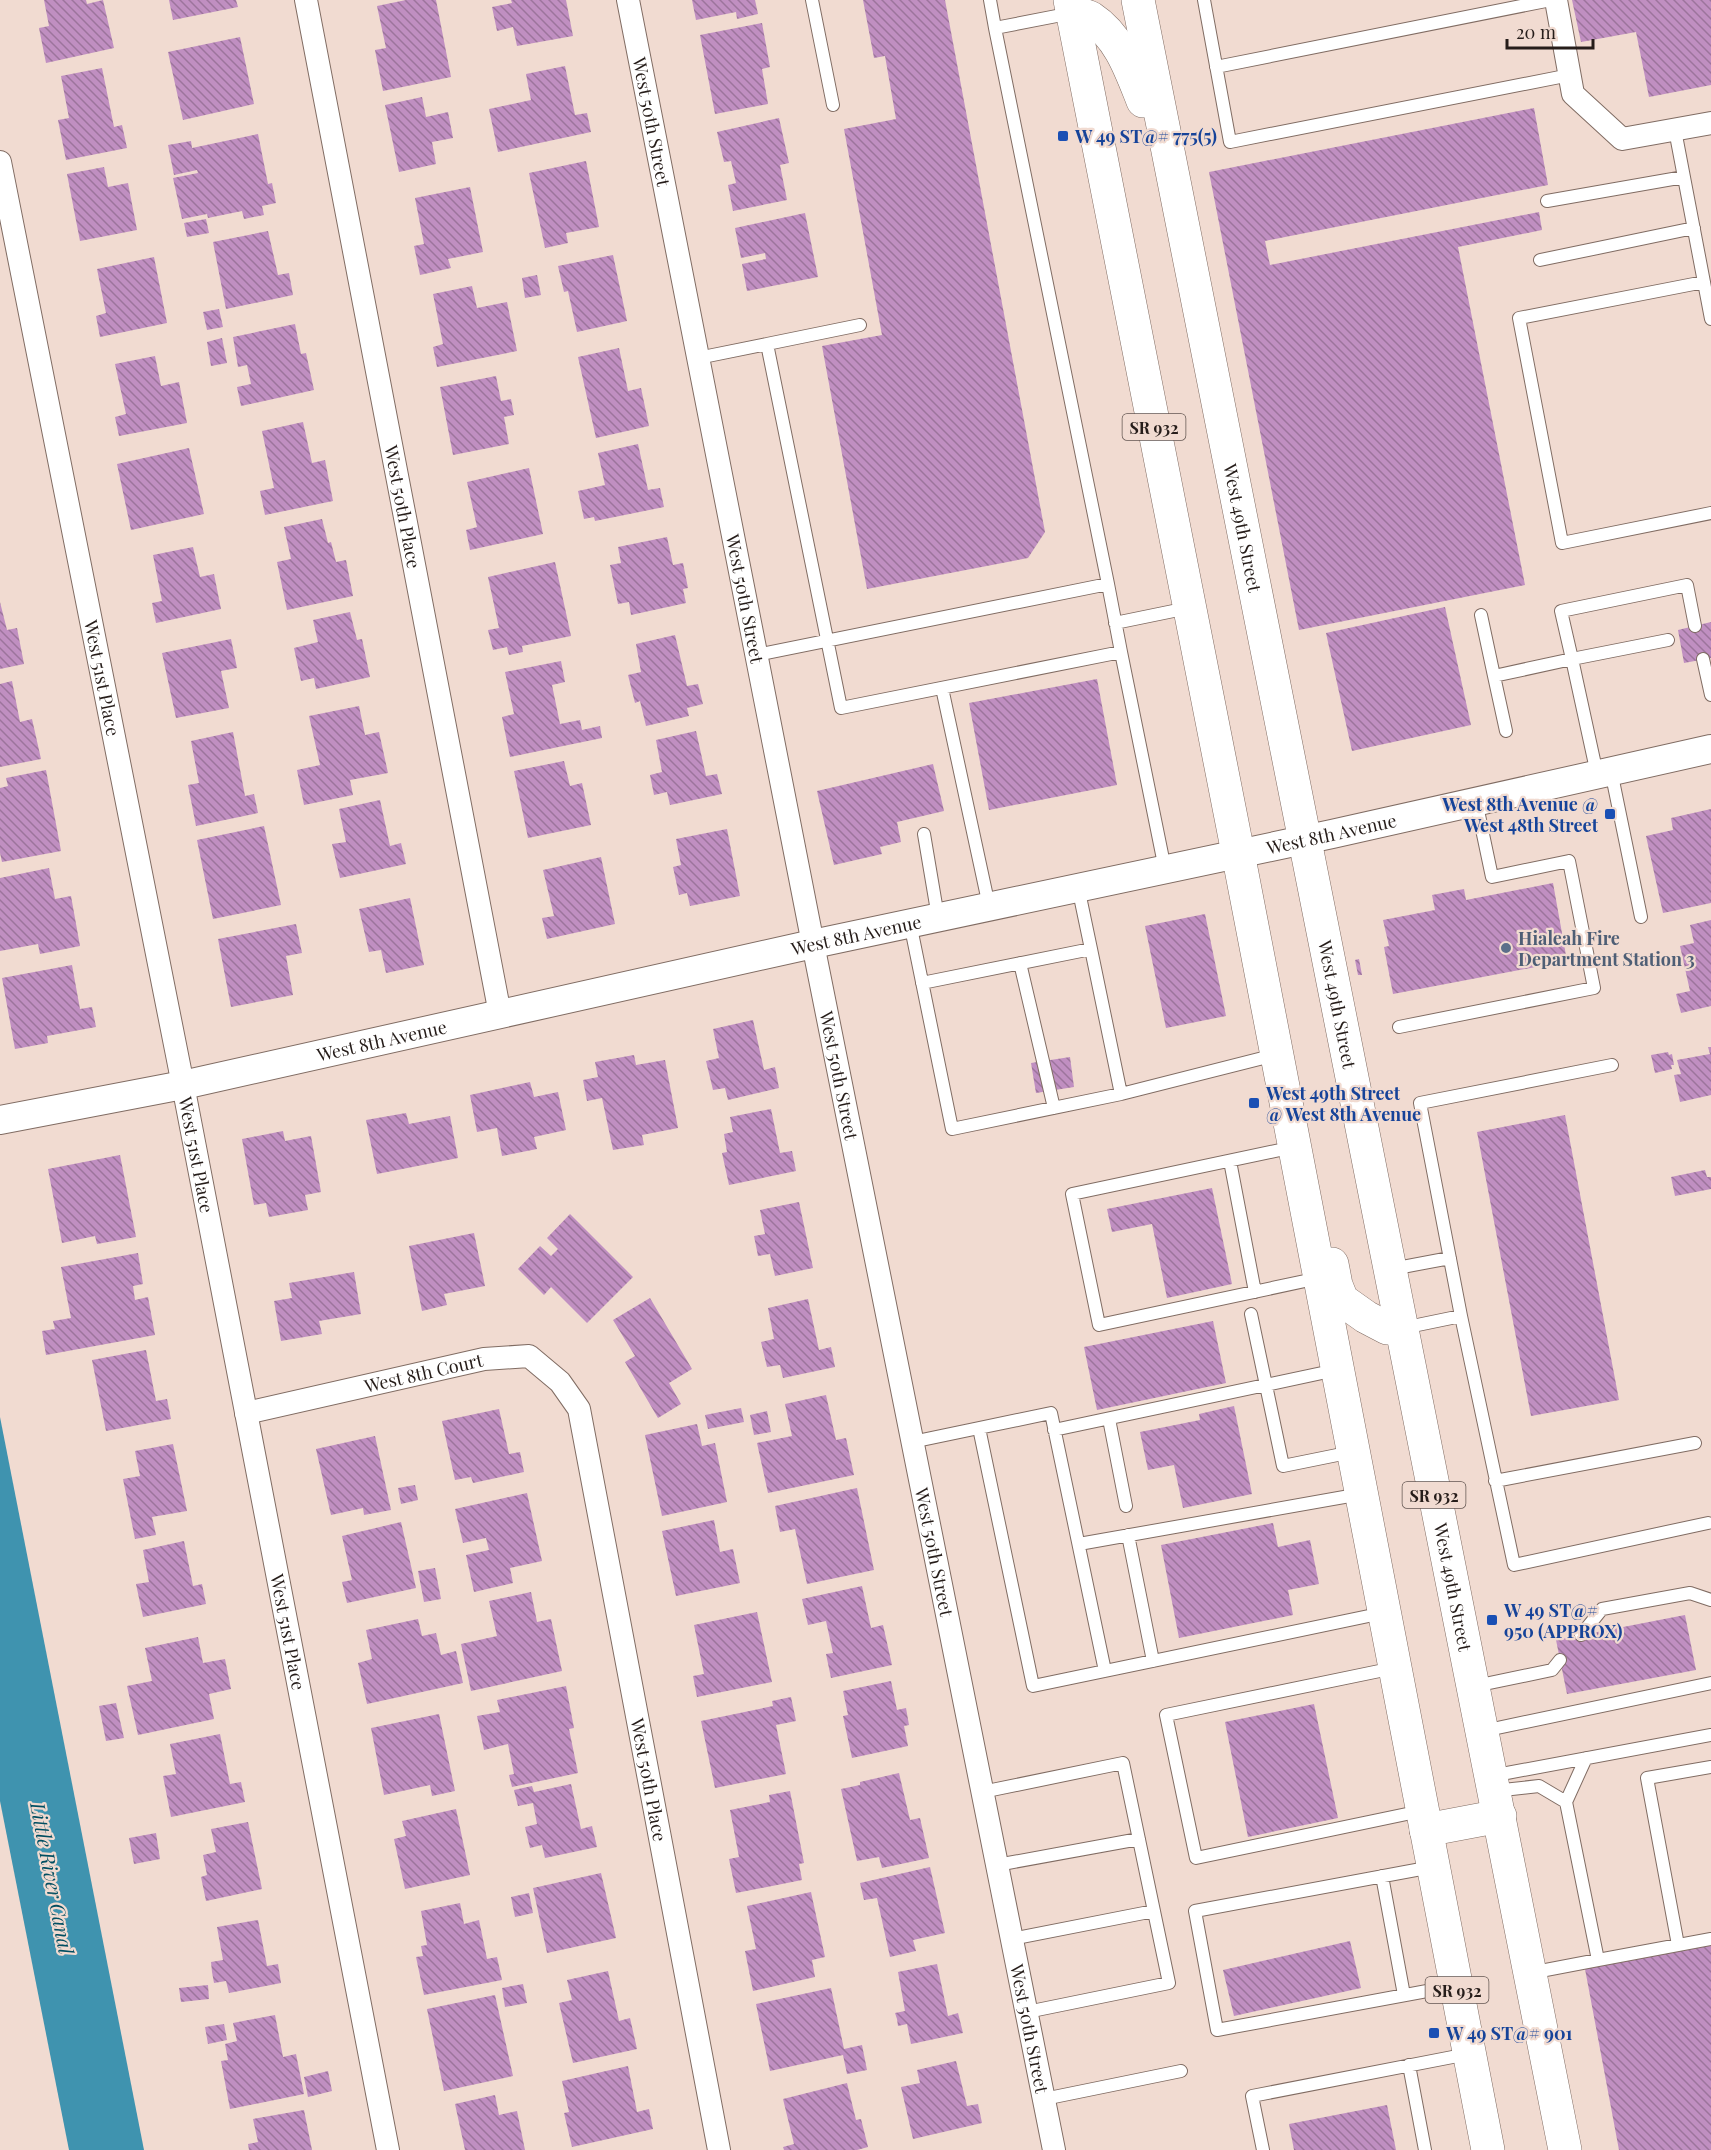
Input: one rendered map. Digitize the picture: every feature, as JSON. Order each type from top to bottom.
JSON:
[{"type":"main road","name":"West 49th Street","points":[[1138,0],[1565,2150]]},
{"type":"main road","points":[[1072,6],[1090,18],[1111,38],[1126,57],[1174,181]]},
{"type":"main road","name":"SR 932","points":[[1072,6],[1488,2150]]},
{"type":"main road","points":[[1293,1141],[1316,1184],[1336,1285],[1342,1300],[1387,1328],[1401,1328]]},
{"type":"main road","points":[[1424,1820],[1495,1794]]},
{"type":"main road","points":[[1471,2060],[1504,2150]]},
{"type":"street","name":"West 50th Place","points":[[306,0],[500,1014]]},
{"type":"street","name":"West 50th Street","points":[[628,0],[813,944],[1054,2150]]},
{"type":"street","points":[[1556,0],[1573,94],[1622,139],[1711,123]]},
{"type":"street","name":"West 51st Place","points":[[0,162],[183,1085],[388,2150]]},
{"type":"street","name":"West 8th Avenue","points":[[0,1120],[183,1085],[813,944],[1711,749]]},
{"type":"street","name":"West 8th Court","points":[[246,1413],[484,1359],[529,1356],[560,1382],[579,1409]]},
{"type":"street","name":"West 50th Place","points":[[579,1409],[719,2150]]},
{"type":"lane","points":[[812,0],[833,105]]},
{"type":"lane","points":[[990,0],[1165,869]]},
{"type":"lane","points":[[1203,0],[1230,142],[1570,75]]},
{"type":"lane","points":[[1216,67],[1551,0]]},
{"type":"lane","points":[[995,28],[1072,6]]},
{"type":"lane","points":[[1675,130],[1711,319]]},
{"type":"lane","points":[[1547,201],[1684,177]]},
{"type":"lane","points":[[1540,260],[1694,228]]},
{"type":"lane","points":[[1704,282],[1519,318],[1562,543],[1711,513]]},
{"type":"lane","points":[[698,357],[860,325]]},
{"type":"lane","points":[[767,344],[841,708],[1121,652]]},
{"type":"lane","points":[[756,655],[1108,584]]},
{"type":"lane","points":[[1641,917],[1561,611],[1687,585],[1695,626]]},
{"type":"lane","points":[[1115,623],[1190,608]]},
{"type":"lane","points":[[1481,615],[1506,731]]},
{"type":"lane","points":[[1494,676],[1668,640]]},
{"type":"lane","points":[[1703,659],[1711,695]]},
{"type":"lane","points":[[942,688],[989,906]]},
{"type":"lane","points":[[1400,1027],[1594,988],[1569,861],[1492,877],[1476,801]]},
{"type":"lane","points":[[924,834],[938,917]]},
{"type":"lane","points":[[1078,887],[1120,1094]]},
{"type":"lane","points":[[910,923],[952,1129],[1120,1094],[1276,1055]]},
{"type":"lane","points":[[922,983],[1091,949]]},
{"type":"lane","points":[[1020,963],[1054,1108]]},
{"type":"lane","points":[[1612,1065],[1420,1103],[1495,1480],[1514,1565],[1708,1523]]},
{"type":"lane","points":[[1293,1141],[1230,1161],[1072,1194],[1099,1325],[1320,1278]]},
{"type":"lane","points":[[1230,1161],[1255,1292]]},
{"type":"lane","points":[[1390,1270],[1450,1258]]},
{"type":"lane","points":[[1251,1314],[1283,1466],[1353,1451]]},
{"type":"lane","points":[[1401,1328],[1461,1316]]},
{"type":"lane","points":[[1054,1430],[1337,1370]]},
{"type":"lane","points":[[912,1442],[1051,1413],[1105,1671]]},
{"type":"lane","points":[[1109,1419],[1126,1506]]},
{"type":"lane","points":[[979,1428],[1033,1686],[1384,1613]]},
{"type":"lane","points":[[1495,1480],[1695,1443]]},
{"type":"lane","points":[[1078,1544],[1361,1494]]},
{"type":"lane","points":[[1128,1535],[1154,1661]]},
{"type":"lane","points":[[1581,1635],[1602,1609],[1690,1593],[1711,1600]]},
{"type":"lane","points":[[1472,1686],[1552,1670],[1560,1660]]},
{"type":"lane","points":[[1395,1668],[1166,1715],[1196,1858],[1424,1820]]},
{"type":"lane","points":[[1482,1731],[1711,1683]]},
{"type":"lane","points":[[1495,1794],[1586,1758],[1711,1735]]},
{"type":"lane","points":[[1586,1758],[1566,1802],[1598,1960]]},
{"type":"lane","points":[[982,1792],[1124,1763],[1169,1983],[1027,2012]]},
{"type":"lane","points":[[1678,1945],[1647,1778],[1711,1767]]},
{"type":"lane","points":[[1495,1794],[1539,1786],[1566,1802]]},
{"type":"lane","points":[[997,1865],[1139,1839]]},
{"type":"lane","points":[[1433,1867],[1195,1911],[1217,2030],[1456,1986]]},
{"type":"lane","points":[[1382,1876],[1404,1995]]},
{"type":"lane","points":[[1012,1939],[1154,1911]]},
{"type":"lane","points":[[1530,1973],[1711,1939]]},
{"type":"lane","points":[[1263,2150],[1252,2096],[1408,2065],[1471,2060]]},
{"type":"lane","points":[[1408,2065],[1425,2150]]},
{"type":"lane","points":[[1044,2099],[1181,2071]]},
{"type":"water","name":"Little River Canal","points":[[0,1417],[144,2150],[69,2150],[0,1801]]},
{"type":"building","points":[[44,0],[86,0],[87,4],[103,0],[114,48],[46,63],[39,28],[49,26]]},
{"type":"building","points":[[169,0],[236,0],[238,7],[173,20]]},
{"type":"building","points":[[406,0],[436,0],[451,77],[383,91],[375,50],[386,48],[377,6]]},
{"type":"building","points":[[511,0],[566,0],[573,36],[517,46],[513,27],[497,31],[492,7],[512,3]]},
{"type":"building","points":[[692,0],[755,0],[758,14],[737,19],[736,12],[696,20]]},
{"type":"building","points":[[863,0],[945,0],[1045,532],[1028,558],[867,589],[822,346],[882,335],[844,129],[896,119],[885,56],[874,58]]},
{"type":"building","points":[[1572,0],[1711,0],[1711,85],[1649,97],[1636,32],[1581,42]]},
{"type":"building","points":[[762,23],[770,67],[762,69],[768,104],[715,114],[700,35]]},
{"type":"building","points":[[240,37],[254,104],[183,120],[168,52]]},
{"type":"building","points":[[565,66],[575,115],[587,113],[591,132],[498,152],[489,109],[531,100],[526,74]]},
{"type":"building","points":[[102,68],[114,127],[122,125],[127,148],[66,160],[58,120],[69,118],[61,76]]},
{"type":"building","points":[[422,97],[426,117],[448,112],[453,138],[432,142],[436,164],[399,172],[385,105]]},
{"type":"building","points":[[1534,108],[1548,185],[1265,241],[1270,265],[1539,212],[1542,230],[1458,247],[1525,585],[1299,630],[1209,172]]},
{"type":"building","points":[[779,118],[789,163],[780,165],[787,200],[733,211],[728,185],[736,183],[731,161],[724,162],[717,132]]},
{"type":"building","points":[[258,134],[268,184],[272,183],[276,203],[262,206],[264,215],[244,219],[242,211],[208,218],[207,214],[182,219],[173,178],[198,173],[197,170],[174,175],[168,145],[191,141],[192,148]]},
{"type":"building","points":[[586,161],[599,227],[566,233],[568,243],[545,248],[529,173]]},
{"type":"building","points":[[104,167],[108,187],[128,183],[137,230],[80,241],[67,174]]},
{"type":"building","points":[[470,187],[483,252],[448,259],[451,268],[420,275],[414,246],[424,244],[415,198]]},
{"type":"building","points":[[805,213],[818,277],[747,291],[742,264],[766,259],[765,253],[741,258],[735,228]]},
{"type":"building","points":[[206,219],[209,233],[187,237],[184,223]]},
{"type":"building","points":[[268,231],[278,275],[289,273],[293,295],[226,309],[213,242]]},
{"type":"building","points":[[613,255],[627,321],[577,332],[568,291],[564,292],[558,266]]},
{"type":"building","points":[[154,257],[167,323],[100,337],[96,316],[106,313],[97,269]]},
{"type":"building","points":[[537,275],[541,295],[525,298],[522,278]]},
{"type":"building","points":[[472,286],[477,308],[507,302],[517,351],[437,367],[433,347],[443,344],[433,294]]},
{"type":"building","points":[[219,309],[223,327],[207,330],[203,312]]},
{"type":"building","points":[[295,324],[301,354],[306,353],[314,390],[241,406],[237,387],[251,384],[247,365],[238,367],[233,337]]},
{"type":"building","points":[[222,338],[227,363],[211,366],[207,342]]},
{"type":"building","points":[[619,348],[628,391],[641,388],[649,426],[596,438],[578,357]]},
{"type":"building","points":[[155,356],[161,386],[179,382],[187,423],[119,436],[115,417],[126,414],[115,364]]},
{"type":"building","points":[[496,376],[501,401],[511,399],[514,415],[504,417],[509,444],[453,455],[440,387]]},
{"type":"building","points":[[303,422],[312,463],[325,460],[333,501],[265,515],[260,491],[274,488],[262,431]]},
{"type":"building","points":[[638,444],[648,490],[660,488],[664,507],[595,521],[594,517],[584,519],[578,491],[605,485],[598,453]]},
{"type":"building","points":[[189,448],[204,514],[131,530],[117,464]]},
{"type":"building","points":[[529,468],[543,534],[470,550],[466,530],[477,527],[467,482]]},
{"type":"building","points":[[322,519],[336,562],[346,560],[353,596],[287,610],[277,562],[291,559],[284,527]]},
{"type":"building","points":[[667,537],[673,565],[683,563],[688,588],[683,589],[686,603],[631,615],[629,602],[618,604],[610,565],[621,563],[618,547]]},
{"type":"building","points":[[193,547],[200,577],[214,574],[221,609],[156,623],[152,603],[162,601],[153,555]]},
{"type":"building","points":[[555,562],[571,636],[522,646],[523,652],[509,655],[507,647],[493,650],[488,630],[499,628],[488,577]]},
{"type":"building","points":[[0,602],[7,630],[17,628],[24,664],[0,669]]},
{"type":"building","points":[[1445,607],[1471,725],[1352,751],[1326,633]]},
{"type":"building","points":[[350,612],[357,640],[362,639],[370,677],[316,689],[314,678],[301,681],[294,648],[318,642],[313,620]]},
{"type":"building","points":[[1711,622],[1711,658],[1684,663],[1678,630]]},
{"type":"building","points":[[675,635],[687,686],[698,684],[703,704],[687,708],[689,716],[646,726],[640,701],[635,703],[628,675],[641,672],[636,644]]},
{"type":"building","points":[[231,639],[237,668],[221,671],[229,708],[176,718],[162,653]]},
{"type":"building","points":[[561,661],[565,682],[552,685],[560,724],[580,720],[582,730],[600,726],[602,738],[510,757],[502,717],[514,714],[505,672]]},
{"type":"building","points":[[1097,679],[1117,785],[989,810],[969,703]]},
{"type":"building","points":[[12,681],[20,722],[32,719],[41,759],[0,767],[0,684]]},
{"type":"building","points":[[359,706],[365,735],[379,732],[388,773],[350,780],[353,795],[304,805],[297,770],[320,765],[309,716]]},
{"type":"building","points":[[696,731],[706,776],[717,774],[722,794],[670,805],[667,792],[654,795],[650,775],[662,772],[656,740]]},
{"type":"building","points":[[233,732],[245,796],[254,794],[258,813],[196,826],[188,785],[199,783],[191,741]]},
{"type":"building","points":[[564,761],[570,786],[582,783],[591,825],[528,838],[514,771]]},
{"type":"building","points":[[933,764],[944,811],[897,822],[901,842],[880,847],[882,854],[834,865],[817,791]]},
{"type":"building","points":[[46,770],[61,851],[2,862],[0,788],[8,786],[6,778]]},
{"type":"building","points":[[380,800],[390,846],[401,843],[406,864],[340,878],[332,844],[346,842],[339,809]]},
{"type":"building","points":[[1711,809],[1711,903],[1663,913],[1646,836],[1673,830],[1671,818]]},
{"type":"building","points":[[264,826],[281,905],[213,919],[197,840]]},
{"type":"building","points":[[727,829],[740,896],[690,906],[687,893],[679,895],[673,867],[681,865],[676,839]]},
{"type":"building","points":[[601,857],[615,924],[547,939],[542,918],[554,916],[543,870]]},
{"type":"building","points":[[49,868],[55,899],[71,896],[80,946],[40,954],[38,944],[0,951],[0,878]]},
{"type":"building","points":[[1553,883],[1567,961],[1393,994],[1384,947],[1389,946],[1383,920],[1435,910],[1432,895],[1464,889],[1466,900]]},
{"type":"building","points":[[410,898],[424,965],[386,973],[381,950],[369,952],[359,909]]},
{"type":"building","points":[[1205,914],[1226,1016],[1166,1028],[1145,926]]},
{"type":"building","points":[[1711,920],[1711,1006],[1681,1013],[1676,994],[1690,991],[1680,946],[1694,943],[1690,925]]},
{"type":"building","points":[[296,924],[302,953],[286,956],[293,995],[231,1007],[218,939]]},
{"type":"building","points":[[1359,959],[1362,975],[1358,975],[1355,960]]},
{"type":"building","points":[[72,965],[80,1009],[92,1007],[96,1027],[47,1036],[48,1043],[15,1049],[2,978]]},
{"type":"building","points":[[753,1020],[764,1070],[775,1067],[779,1088],[728,1100],[725,1088],[713,1090],[706,1061],[719,1058],[713,1029]]},
{"type":"building","points":[[1708,1047],[1711,1047],[1711,1095],[1680,1102],[1674,1075],[1681,1074],[1677,1060],[1710,1054]]},
{"type":"building","points":[[1668,1052],[1669,1055],[1672,1054],[1674,1065],[1671,1065],[1672,1069],[1655,1073],[1651,1055]]},
{"type":"building","points":[[634,1055],[636,1065],[665,1060],[678,1128],[642,1135],[644,1145],[613,1150],[602,1098],[587,1101],[583,1080],[598,1077],[595,1062]]},
{"type":"building","points":[[1070,1057],[1074,1087],[1036,1093],[1031,1063]]},
{"type":"building","points":[[530,1082],[534,1097],[558,1092],[566,1130],[534,1137],[537,1149],[502,1156],[497,1128],[477,1132],[470,1095]]},
{"type":"building","points":[[771,1109],[780,1153],[792,1151],[796,1171],[729,1185],[722,1153],[727,1152],[724,1134],[733,1132],[730,1117]]},
{"type":"building","points":[[406,1113],[409,1124],[450,1116],[458,1158],[377,1174],[366,1120]]},
{"type":"building","points":[[1565,1115],[1619,1400],[1531,1416],[1477,1132]]},
{"type":"building","points":[[283,1131],[285,1141],[311,1136],[321,1192],[305,1195],[308,1210],[269,1217],[266,1203],[254,1205],[242,1139]]},
{"type":"building","points":[[120,1155],[136,1237],[97,1244],[95,1236],[62,1243],[48,1169]]},
{"type":"building","points":[[1705,1170],[1707,1177],[1711,1177],[1711,1189],[1675,1196],[1671,1177]]},
{"type":"building","points":[[1212,1188],[1232,1284],[1167,1298],[1152,1224],[1112,1232],[1107,1209]]},
{"type":"building","points":[[799,1202],[813,1268],[775,1276],[770,1254],[758,1256],[754,1236],[765,1234],[760,1210]]},
{"type":"building","points":[[570,1214],[633,1277],[587,1323],[551,1287],[544,1295],[518,1269],[540,1246],[551,1256],[558,1249],[547,1238]]},
{"type":"building","points":[[474,1233],[485,1286],[444,1294],[447,1305],[422,1311],[409,1246]]},
{"type":"building","points":[[138,1253],[143,1284],[133,1286],[135,1300],[148,1297],[155,1335],[46,1355],[42,1331],[55,1329],[53,1321],[71,1318],[61,1267]]},
{"type":"building","points":[[354,1272],[361,1314],[319,1321],[322,1334],[281,1341],[274,1301],[292,1298],[289,1283]]},
{"type":"building","points":[[650,1298],[692,1369],[669,1383],[681,1404],[658,1418],[625,1362],[635,1356],[613,1320]]},
{"type":"building","points":[[808,1299],[819,1350],[831,1347],[835,1367],[783,1378],[780,1365],[767,1367],[761,1342],[774,1339],[768,1308]]},
{"type":"building","points":[[1213,1321],[1226,1383],[1097,1410],[1084,1347]]},
{"type":"building","points":[[146,1350],[156,1401],[167,1399],[171,1419],[106,1431],[92,1360]]},
{"type":"building","points":[[826,1395],[836,1440],[846,1438],[854,1475],[768,1493],[757,1443],[792,1436],[785,1404]]},
{"type":"building","points":[[1234,1406],[1252,1494],[1183,1508],[1174,1465],[1148,1470],[1140,1432],[1200,1420],[1199,1414]]},
{"type":"building","points":[[741,1408],[744,1422],[708,1429],[705,1415]]},
{"type":"building","points":[[499,1409],[509,1454],[520,1452],[524,1472],[473,1483],[471,1477],[455,1480],[442,1421]]},
{"type":"building","points":[[767,1411],[771,1432],[754,1435],[750,1415]]},
{"type":"building","points":[[697,1424],[702,1446],[715,1443],[727,1502],[662,1516],[645,1435]]},
{"type":"building","points":[[375,1436],[391,1510],[364,1515],[363,1508],[331,1515],[316,1449]]},
{"type":"building","points":[[173,1444],[187,1511],[152,1517],[156,1535],[135,1539],[123,1479],[140,1476],[135,1451]]},
{"type":"building","points":[[415,1485],[418,1500],[401,1504],[398,1488]]},
{"type":"building","points":[[857,1488],[874,1570],[807,1584],[795,1529],[780,1532],[775,1506]]},
{"type":"building","points":[[527,1493],[542,1561],[510,1568],[513,1583],[474,1592],[466,1555],[489,1550],[486,1538],[463,1543],[455,1509]]},
{"type":"building","points":[[714,1520],[720,1552],[733,1549],[740,1583],[676,1596],[662,1531]]},
{"type":"building","points":[[401,1522],[416,1588],[347,1603],[342,1582],[352,1580],[342,1536]]},
{"type":"building","points":[[1273,1523],[1278,1547],[1310,1540],[1319,1584],[1288,1590],[1293,1615],[1179,1638],[1161,1545]]},
{"type":"building","points":[[184,1541],[193,1586],[202,1584],[206,1604],[143,1617],[136,1584],[149,1582],[143,1550]]},
{"type":"building","points":[[435,1568],[441,1599],[424,1602],[418,1571]]},
{"type":"building","points":[[862,1586],[871,1628],[883,1625],[892,1665],[831,1678],[826,1654],[833,1653],[826,1621],[808,1625],[802,1599]]},
{"type":"building","points":[[531,1592],[537,1622],[551,1619],[562,1671],[471,1691],[461,1644],[497,1636],[489,1601]]},
{"type":"building","points":[[757,1612],[772,1682],[697,1697],[693,1676],[704,1674],[694,1625]]},
{"type":"building","points":[[1685,1615],[1696,1670],[1567,1694],[1556,1640]]},
{"type":"building","points":[[418,1619],[422,1636],[436,1633],[441,1655],[456,1651],[463,1683],[367,1704],[358,1663],[372,1659],[366,1630]]},
{"type":"building","points":[[198,1637],[203,1663],[225,1659],[231,1689],[209,1694],[214,1719],[138,1735],[127,1686],[152,1681],[145,1648]]},
{"type":"building","points":[[891,1681],[897,1710],[906,1708],[909,1725],[904,1726],[908,1746],[852,1758],[843,1716],[848,1715],[843,1691]]},
{"type":"building","points":[[566,1686],[574,1728],[569,1729],[578,1773],[512,1787],[509,1775],[514,1774],[508,1744],[484,1750],[477,1716],[500,1712],[497,1700]]},
{"type":"building","points":[[791,1697],[796,1721],[776,1725],[786,1774],[715,1788],[701,1721],[773,1706],[772,1701]]},
{"type":"building","points":[[116,1703],[124,1738],[106,1741],[99,1706]]},
{"type":"building","points":[[1314,1704],[1338,1818],[1248,1837],[1225,1722]]},
{"type":"building","points":[[439,1714],[455,1791],[432,1796],[430,1785],[384,1795],[371,1728]]},
{"type":"building","points":[[220,1734],[230,1784],[241,1782],[245,1802],[171,1817],[163,1776],[176,1774],[170,1744]]},
{"type":"building","points":[[899,1773],[910,1820],[920,1818],[929,1858],[882,1868],[879,1857],[857,1861],[841,1789]]},
{"type":"building","points":[[571,1784],[581,1829],[592,1826],[597,1847],[545,1858],[542,1845],[530,1848],[525,1827],[537,1824],[533,1803],[518,1806],[514,1790],[532,1786],[534,1792]]},
{"type":"building","points":[[790,1791],[804,1863],[799,1864],[802,1880],[736,1893],[729,1859],[739,1857],[730,1810],[770,1802],[769,1795]]},
{"type":"building","points":[[456,1809],[470,1875],[405,1889],[394,1839],[406,1836],[402,1821]]},
{"type":"building","points":[[248,1822],[262,1889],[206,1901],[201,1877],[207,1875],[203,1855],[216,1852],[211,1829]]},
{"type":"building","points":[[156,1833],[160,1859],[134,1864],[129,1838]]},
{"type":"building","points":[[930,1867],[945,1933],[913,1940],[916,1951],[890,1957],[877,1898],[864,1900],[860,1883]]},
{"type":"building","points":[[601,1873],[616,1938],[547,1953],[533,1888]]},
{"type":"building","points":[[811,1892],[825,1957],[812,1960],[815,1977],[753,1991],[745,1951],[756,1949],[747,1906]]},
{"type":"building","points":[[529,1893],[533,1913],[515,1917],[511,1897]]},
{"type":"building","points":[[460,1903],[464,1924],[479,1920],[487,1959],[497,1957],[502,1980],[424,1995],[416,1957],[423,1956],[421,1946],[427,1945],[421,1911]]},
{"type":"building","points":[[258,1920],[267,1966],[278,1964],[281,1983],[229,1993],[226,1981],[214,1983],[211,1962],[223,1960],[217,1927]]},
{"type":"building","points":[[1350,1941],[1361,1988],[1234,2016],[1223,1970]]},
{"type":"building","points":[[1711,1945],[1711,2150],[1619,2150],[1585,1969]]},
{"type":"building","points":[[937,1964],[948,2016],[958,2013],[963,2033],[911,2044],[907,2024],[898,2026],[895,2013],[905,2011],[898,1972]]},
{"type":"building","points":[[608,1971],[619,2021],[630,2018],[637,2049],[573,2063],[559,2003],[572,2000],[567,1980]]},
{"type":"building","points":[[523,1984],[527,2003],[505,2007],[502,1988]]},
{"type":"building","points":[[208,1985],[209,1999],[181,2002],[179,1988]]},
{"type":"building","points":[[831,1988],[844,2049],[862,2045],[867,2070],[847,2074],[843,2055],[770,2071],[756,2004]]},
{"type":"building","points":[[495,1995],[513,2076],[444,2091],[427,2009]]},
{"type":"building","points":[[275,2015],[283,2057],[296,2054],[304,2094],[230,2109],[221,2061],[228,2060],[225,2044],[237,2041],[233,2023]]},
{"type":"building","points":[[224,2024],[227,2040],[208,2044],[205,2027]]},
{"type":"building","points":[[956,2061],[967,2106],[978,2104],[982,2123],[913,2139],[901,2087],[920,2083],[917,2070]]},
{"type":"building","points":[[628,2066],[637,2112],[649,2109],[653,2129],[572,2147],[564,2113],[569,2112],[562,2081]]},
{"type":"building","points":[[328,2071],[332,2091],[308,2097],[304,2077]]},
{"type":"building","points":[[847,2083],[856,2120],[861,2119],[868,2147],[857,2150],[784,2150],[783,2147],[794,2144],[783,2099]]},
{"type":"building","points":[[495,2095],[499,2115],[517,2111],[525,2150],[465,2150],[455,2104]]},
{"type":"building","points":[[1387,2105],[1396,2150],[1294,2150],[1289,2124]]},
{"type":"building","points":[[304,2110],[312,2150],[249,2150],[248,2144],[258,2142],[253,2119]]},
{"type":"place","name":"W 49 ST@# 775(5)","points":[[1063,136]]},
{"type":"place","name":"West 8th Avenue @ West 48th Street","points":[[1610,814]]},
{"type":"place","name":"Hialeah Fire Department Station 3","points":[[1506,948]]},
{"type":"place","name":"West 49th Street @ West 8th Avenue","points":[[1254,1103]]},
{"type":"place","name":"W 49 ST@# 950 (APPROX)","points":[[1492,1620]]},
{"type":"place","name":"W 49 ST@# 901","points":[[1434,2033]]}]
